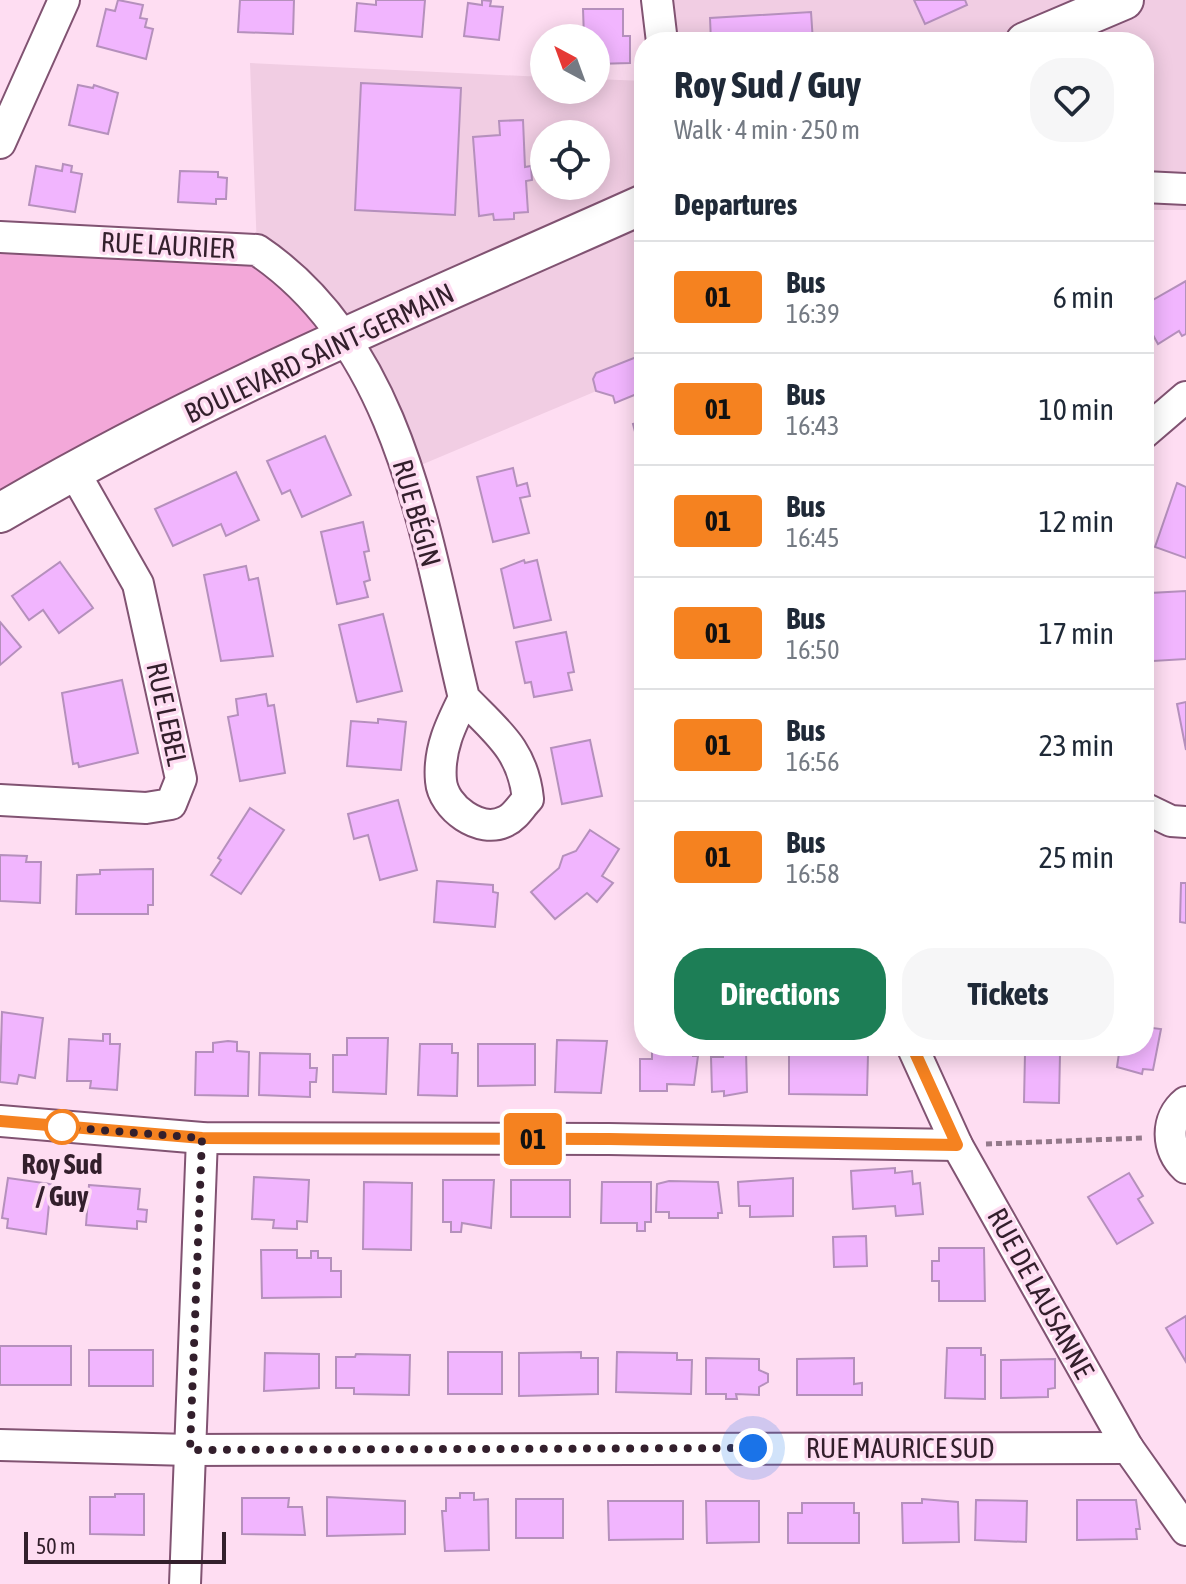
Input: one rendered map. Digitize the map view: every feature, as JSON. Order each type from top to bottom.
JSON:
[{"type":"main road","points":[[1049,32],[1124,0]]},
{"type":"main road","name":"BOULEVARD SAINT-GERMAIN","points":[[0,513],[73,470],[347,338],[634,209]]},
{"type":"street","points":[[0,143],[64,0]]},
{"type":"street","points":[[657,0],[661,32]]},
{"type":"street","points":[[1154,187],[1186,189]]},
{"type":"street","name":"RUE LAURIER","points":[[0,237],[257,250],[284,268],[347,338]]},
{"type":"street","name":"RUE BÉGIN","points":[[347,338],[409,470],[464,698]]},
{"type":"street","points":[[1154,424],[1186,397]]},
{"type":"street","name":"RUE LEBEL","points":[[0,800],[146,808],[171,804],[181,779],[138,584],[73,470]]},
{"type":"street","points":[[1154,813],[1171,821],[1186,822]]},
{"type":"street","name":"RUE DE LAUSANNE","points":[[917,1056],[957,1145],[1128,1448],[1186,1530]]},
{"type":"street","points":[[1186,1102],[1174,1112],[1169,1137],[1178,1160],[1186,1168]]},
{"type":"street","points":[[0,1121],[202,1138],[594,1139],[957,1145]]},
{"type":"street","points":[[185,1584],[202,1138]]},
{"type":"street","name":"RUE MAURICE SUD","points":[[0,1445],[190,1450],[1128,1448]]},
{"type":"path","points":[[957,1145],[1169,1137]]},
{"type":"shaded area","points":[[667,0],[1186,0],[1186,210],[1154,210],[1154,32],[672,32]]},
{"type":"shaded area","points":[[250,63],[530,76],[530,104],[610,104],[610,80],[634,81],[634,375],[409,470],[352,346],[257,250]]},
{"type":"shaded area","points":[[0,237],[257,250],[347,338],[0,513]]},
{"type":"building","points":[[118,0],[143,5],[140,18],[147,19],[145,27],[153,29],[146,59],[97,46],[106,9],[115,11]]},
{"type":"building","points":[[240,0],[294,0],[293,34],[238,32]]},
{"type":"building","points":[[376,0],[425,0],[422,37],[355,31],[357,3],[376,5]]},
{"type":"building","points":[[482,0],[491,1],[490,6],[503,7],[499,40],[464,36],[468,3],[482,5]]},
{"type":"building","points":[[914,0],[965,0],[967,5],[925,24]]},
{"type":"building","points":[[583,9],[623,9],[623,36],[630,36],[630,63],[610,64],[610,24],[584,24]]},
{"type":"building","points":[[811,12],[812,32],[711,32],[710,18]]},
{"type":"building","points":[[361,83],[461,88],[455,215],[355,210]]},
{"type":"building","points":[[78,85],[93,88],[94,85],[118,93],[108,134],[69,125]]},
{"type":"building","points":[[523,120],[525,167],[530,166],[530,180],[526,181],[528,212],[514,213],[514,219],[494,220],[493,214],[479,216],[473,137],[500,135],[499,121]]},
{"type":"building","points":[[63,164],[72,166],[71,172],[82,174],[75,212],[29,205],[36,166],[62,171]]},
{"type":"building","points":[[180,171],[218,172],[218,177],[227,178],[226,199],[216,199],[216,204],[178,202]]},
{"type":"building","points":[[1186,281],[1186,334],[1182,336],[1179,331],[1158,344],[1154,337],[1154,299]]},
{"type":"building","points":[[634,358],[634,395],[615,403],[613,396],[596,391],[593,379],[596,373]]},
{"type":"building","points":[[325,436],[351,495],[302,517],[290,490],[282,494],[267,461]]},
{"type":"building","points":[[513,468],[517,486],[527,483],[530,496],[520,498],[529,533],[493,542],[477,477]]},
{"type":"building","points":[[236,472],[259,520],[226,536],[221,524],[173,546],[155,509]]},
{"type":"building","points":[[1177,483],[1186,487],[1186,558],[1155,547]]},
{"type":"building","points":[[363,522],[369,551],[364,552],[370,580],[364,582],[368,597],[337,604],[321,532]]},
{"type":"building","points":[[524,560],[525,563],[537,560],[551,620],[514,628],[501,569]]},
{"type":"building","points":[[60,562],[93,608],[59,633],[43,610],[29,620],[12,596]]},
{"type":"building","points":[[246,566],[249,580],[258,578],[273,656],[221,661],[204,575]]},
{"type":"building","points":[[1186,591],[1186,659],[1154,661],[1154,593]]},
{"type":"building","points":[[383,614],[402,691],[357,702],[339,625]]},
{"type":"building","points":[[0,622],[21,647],[0,665]]},
{"type":"building","points":[[566,632],[574,672],[568,673],[572,690],[534,697],[531,682],[525,683],[516,642]]},
{"type":"building","points":[[122,680],[138,753],[79,767],[78,763],[73,764],[62,693]]},
{"type":"building","points":[[266,694],[268,706],[274,705],[285,773],[240,781],[228,717],[238,715],[236,699]]},
{"type":"building","points":[[1186,702],[1186,750],[1177,704]]},
{"type":"building","points":[[378,719],[406,722],[401,770],[347,766],[351,721],[378,723]]},
{"type":"building","points":[[590,740],[602,796],[562,804],[551,748]]},
{"type":"building","points":[[398,800],[417,870],[380,880],[368,835],[354,839],[348,814]]},
{"type":"building","points":[[250,808],[284,830],[241,894],[211,875],[221,860],[218,858]]},
{"type":"building","points":[[590,830],[619,849],[602,876],[613,883],[597,902],[587,893],[555,919],[531,892],[559,868],[563,856],[576,851]]},
{"type":"building","points":[[0,855],[27,856],[26,862],[41,862],[40,903],[0,901]]},
{"type":"building","points":[[153,869],[153,905],[148,905],[148,914],[76,914],[77,875],[100,874],[100,870]]},
{"type":"building","points":[[437,881],[493,885],[493,892],[498,893],[495,927],[434,922]]},
{"type":"building","points":[[1181,883],[1186,883],[1186,923],[1180,922]]},
{"type":"building","points":[[2,1012],[43,1018],[35,1078],[19,1075],[17,1084],[0,1082]]},
{"type":"building","points":[[1154,1028],[1161,1029],[1153,1070],[1143,1069],[1142,1074],[1117,1067],[1119,1056],[1154,1056]]},
{"type":"building","points":[[103,1034],[110,1034],[110,1044],[120,1044],[117,1090],[90,1088],[91,1081],[67,1081],[69,1039],[103,1041]]},
{"type":"building","points":[[347,1038],[388,1038],[386,1094],[333,1092],[333,1055],[347,1055]]},
{"type":"building","points":[[557,1040],[607,1041],[601,1093],[555,1092]]},
{"type":"building","points":[[237,1042],[237,1051],[249,1052],[248,1096],[195,1095],[196,1052],[213,1052],[213,1043]]},
{"type":"building","points":[[420,1044],[452,1044],[452,1053],[458,1053],[457,1096],[418,1095]]},
{"type":"building","points":[[478,1044],[535,1044],[535,1085],[478,1086]]},
{"type":"building","points":[[260,1053],[310,1054],[310,1068],[317,1068],[316,1082],[310,1082],[310,1097],[259,1095]]},
{"type":"building","points":[[652,1056],[698,1056],[694,1085],[667,1084],[667,1091],[640,1091],[640,1059],[652,1059]]},
{"type":"building","points":[[746,1056],[747,1092],[724,1096],[724,1091],[712,1092],[711,1057]]},
{"type":"building","points":[[789,1056],[868,1056],[867,1095],[789,1094]]},
{"type":"building","points":[[1025,1056],[1060,1056],[1059,1103],[1024,1102]]},
{"type":"building","points":[[895,1168],[895,1173],[912,1171],[913,1184],[920,1183],[923,1214],[896,1216],[895,1206],[853,1209],[851,1171]]},
{"type":"building","points":[[1129,1173],[1143,1196],[1138,1199],[1153,1223],[1117,1244],[1088,1197]]},
{"type":"building","points":[[254,1177],[309,1180],[307,1222],[297,1221],[297,1229],[273,1228],[274,1220],[252,1219]]},
{"type":"building","points":[[8,1178],[51,1184],[46,1234],[7,1228],[8,1219],[2,1218]]},
{"type":"building","points":[[793,1178],[793,1216],[750,1217],[750,1206],[739,1206],[738,1182]]},
{"type":"building","points":[[443,1180],[494,1180],[491,1228],[462,1223],[461,1232],[451,1232],[451,1222],[443,1222]]},
{"type":"building","points":[[511,1180],[570,1180],[570,1217],[511,1217]]},
{"type":"building","points":[[669,1181],[718,1182],[722,1213],[718,1213],[718,1218],[669,1218],[669,1212],[656,1212],[657,1184]]},
{"type":"building","points":[[364,1182],[412,1183],[411,1250],[363,1249]]},
{"type":"building","points":[[602,1182],[651,1182],[651,1222],[645,1222],[645,1231],[637,1231],[637,1223],[601,1223]]},
{"type":"building","points":[[89,1185],[140,1189],[138,1209],[147,1210],[146,1222],[137,1221],[137,1229],[86,1225]]},
{"type":"building","points":[[866,1236],[867,1266],[834,1267],[833,1237]]},
{"type":"building","points":[[939,1248],[984,1248],[985,1301],[939,1301],[939,1281],[932,1281],[932,1261],[939,1261]]},
{"type":"building","points":[[261,1250],[297,1250],[297,1258],[311,1258],[311,1251],[318,1251],[318,1258],[331,1258],[331,1271],[341,1271],[341,1297],[262,1298]]},
{"type":"building","points":[[1186,1316],[1186,1362],[1166,1328]]},
{"type":"building","points":[[0,1346],[71,1346],[71,1385],[0,1385]]},
{"type":"building","points":[[947,1348],[981,1348],[981,1355],[985,1355],[985,1399],[945,1398]]},
{"type":"building","points":[[89,1350],[153,1350],[153,1386],[89,1386]]},
{"type":"building","points":[[448,1352],[502,1352],[502,1394],[448,1394]]},
{"type":"building","points":[[581,1352],[581,1358],[598,1358],[598,1394],[519,1396],[519,1353]]},
{"type":"building","points":[[617,1352],[677,1353],[677,1360],[692,1360],[691,1394],[616,1392]]},
{"type":"building","points":[[265,1353],[319,1354],[319,1388],[264,1391]]},
{"type":"building","points":[[356,1354],[410,1355],[409,1395],[354,1394],[354,1388],[336,1388],[336,1357],[355,1357]]},
{"type":"building","points":[[706,1358],[759,1359],[759,1370],[768,1374],[768,1382],[759,1387],[759,1395],[736,1394],[737,1399],[726,1399],[726,1394],[706,1394]]},
{"type":"building","points":[[854,1358],[854,1384],[862,1383],[862,1395],[797,1395],[797,1359]]},
{"type":"building","points":[[1055,1359],[1055,1388],[1048,1389],[1048,1397],[1001,1398],[1001,1360]]},
{"type":"building","points":[[460,1493],[474,1493],[474,1500],[488,1499],[489,1550],[445,1551],[442,1511],[446,1511],[446,1498],[460,1498]]},
{"type":"building","points":[[115,1494],[144,1494],[144,1535],[90,1534],[90,1497],[115,1497]]},
{"type":"building","points":[[327,1497],[405,1501],[405,1534],[327,1536]]},
{"type":"building","points":[[242,1498],[289,1498],[288,1507],[302,1507],[305,1535],[242,1534]]},
{"type":"building","points":[[516,1499],[563,1499],[563,1538],[516,1538]]},
{"type":"building","points":[[922,1499],[958,1502],[959,1542],[903,1543],[902,1503],[922,1503]]},
{"type":"building","points":[[976,1500],[1027,1501],[1026,1542],[975,1540]]},
{"type":"building","points":[[1077,1500],[1136,1500],[1140,1529],[1136,1529],[1137,1539],[1077,1540]]},
{"type":"building","points":[[608,1501],[683,1501],[683,1539],[609,1540]]},
{"type":"building","points":[[706,1501],[759,1501],[759,1542],[707,1543]]},
{"type":"building","points":[[802,1503],[854,1503],[854,1513],[859,1513],[859,1543],[788,1543],[788,1513],[802,1513]]},
{"type":"bus line","name":"01","points":[[0,1121],[202,1138],[609,1139],[957,1145],[917,1056]]},
{"type":"place","name":"Roy Sud / Guy","points":[[62,1127]]},
{"type":"route","points":[[62,1127],[202,1138],[190,1450],[753,1448]]}]
